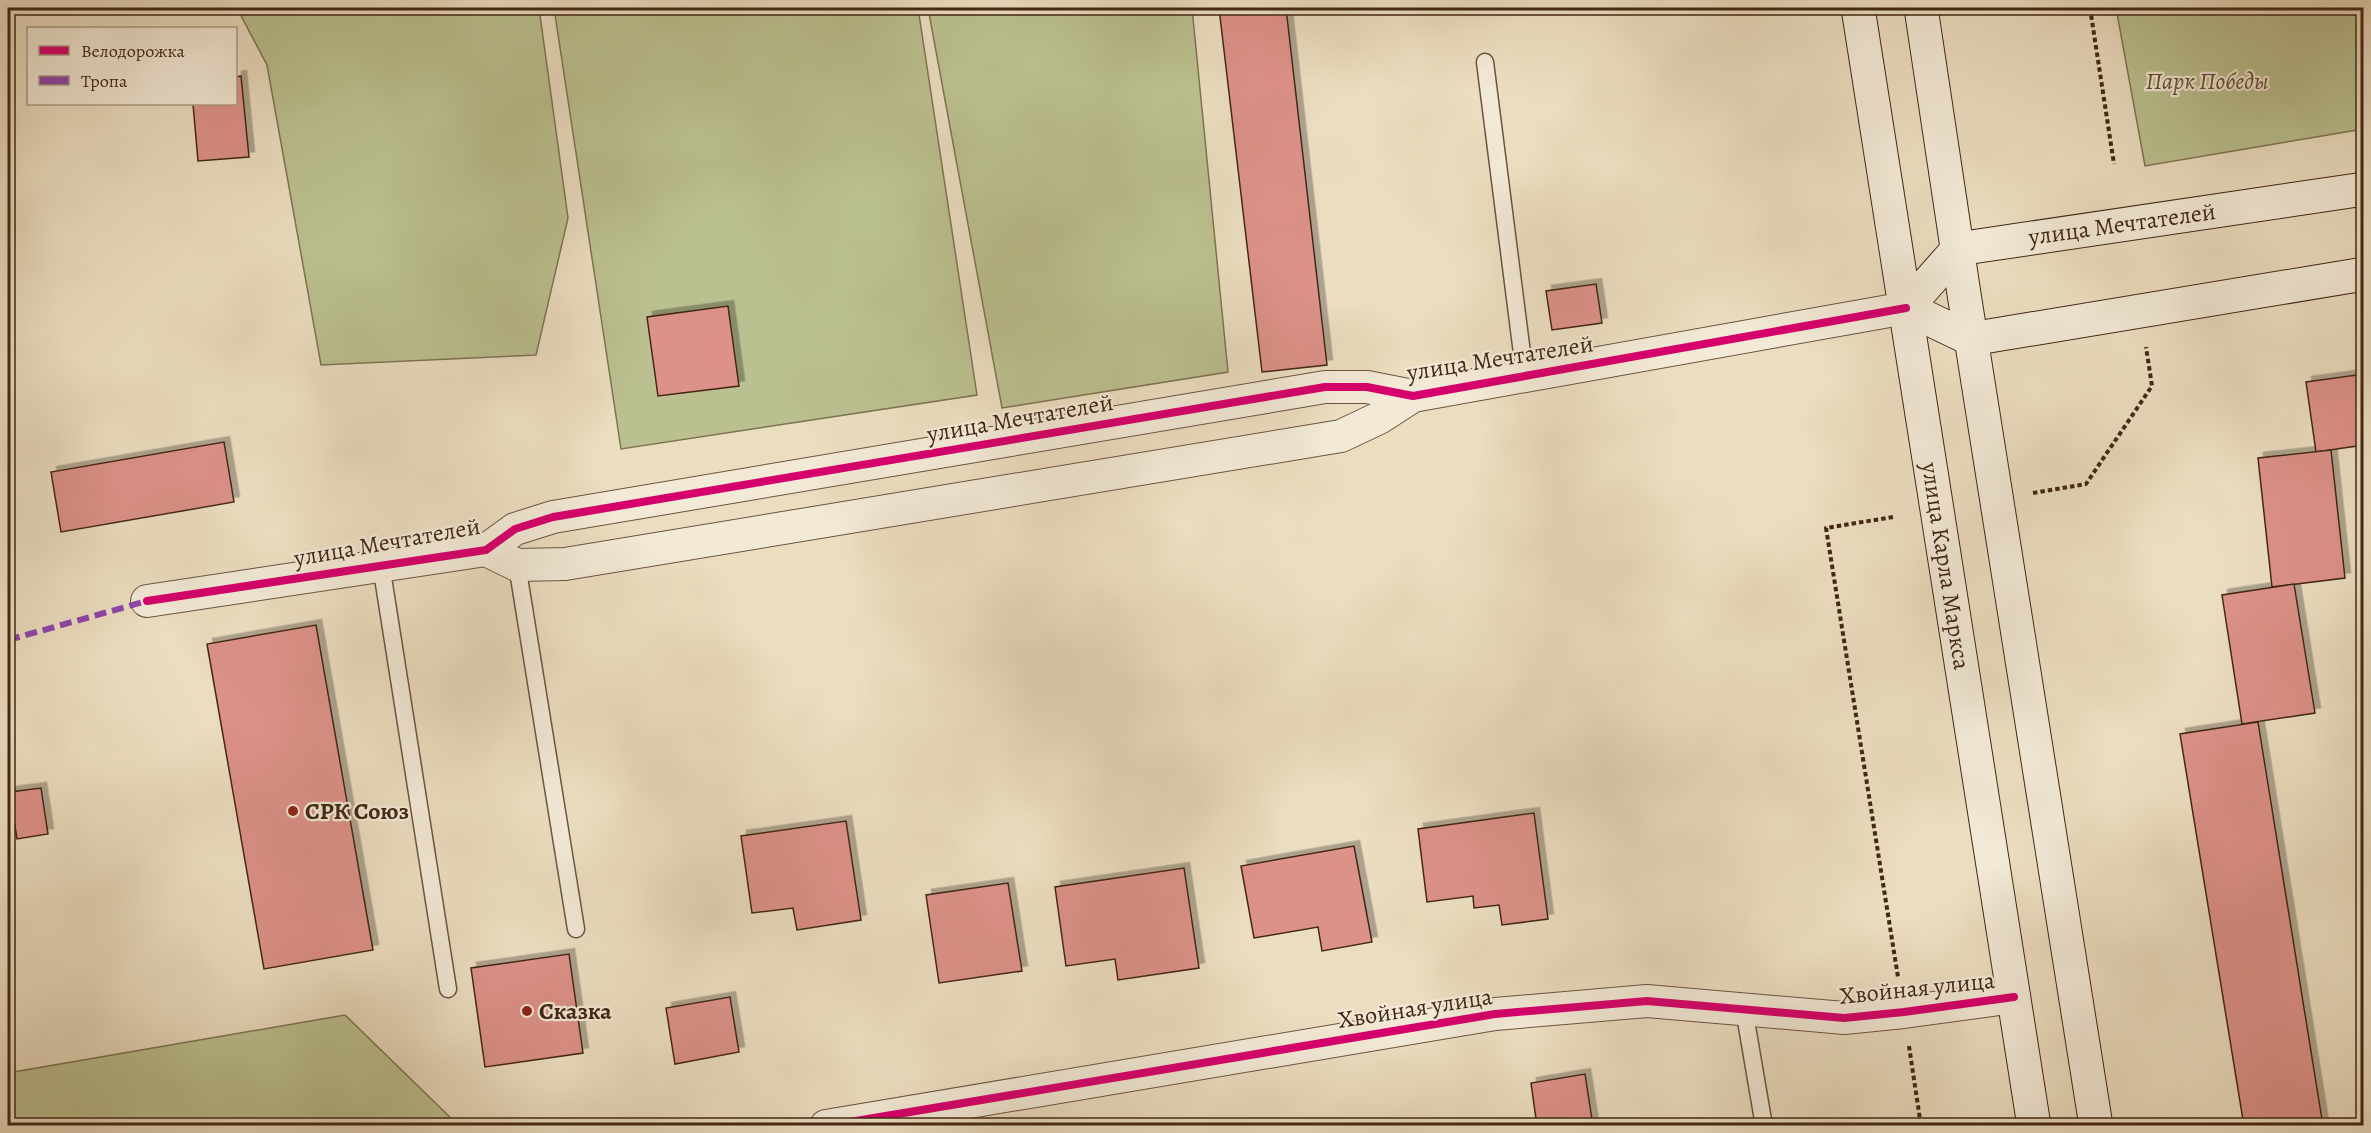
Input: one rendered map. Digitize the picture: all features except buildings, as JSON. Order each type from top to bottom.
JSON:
[{"type":"main road","name":"улица Карла Маркса","points":[[1858,8],[2034,1125]]},
{"type":"main road","points":[[1921,8],[1971,339],[2096,1125]]},
{"type":"main road","name":"улица Мечтателей","points":[[1958,249],[2364,189]]},
{"type":"main road","points":[[1958,249],[1906,308],[1971,339],[2364,274]]},
{"type":"street","name":"улица Мечтателей","points":[[147,601],[486,550],[514,529],[553,517],[1325,387],[1367,387],[1413,396],[1906,308]]},
{"type":"street","name":"улица Мечтателей","points":[[486,550],[517,565],[565,564],[1341,436],[1379,418],[1413,396]]},
{"type":"street","name":"Хвойная улица","points":[[826,1125],[1495,1014],[1647,1001],[1844,1018],[2014,997]]},
{"type":"lane","points":[[1485,62],[1525,377]]},
{"type":"lane","points":[[381,565],[448,989]]},
{"type":"lane","points":[[517,565],[576,929]]},
{"type":"lane","points":[[1744,1009],[1764,1125]]},
{"type":"path","points":[[2090,8],[2114,164]]},
{"type":"path","points":[[2025,494],[2086,484],[2152,386],[2144,338]]},
{"type":"path","points":[[1893,517],[1826,528],[1921,1125]]},
{"type":"green space","points":[[237,8],[539,8],[568,218],[536,355],[321,365],[267,65]]},
{"type":"green space","points":[[554,8],[918,8],[977,395],[621,449]]},
{"type":"green space","points":[[928,8],[1192,8],[1228,372],[1002,408]]},
{"type":"green space","name":"Парк Победы","points":[[2116,8],[2363,8],[2363,129],[2145,166]]},
{"type":"green space","points":[[345,1015],[458,1125],[8,1125],[8,1073]]},
{"type":"marked path","points":[[8,640],[147,601]]},
{"type":"cycle path","points":[[147,601],[486,550],[515,529],[553,517],[1325,387],[1367,387],[1413,396],[1906,308]]},
{"type":"cycle path","points":[[826,1126],[1495,1014],[1647,1001],[1844,1018],[2014,997]]},
{"type":"place","name":"СРК Союз","points":[[293,811]]},
{"type":"place","name":"Сказка","points":[[527,1011]]}]
